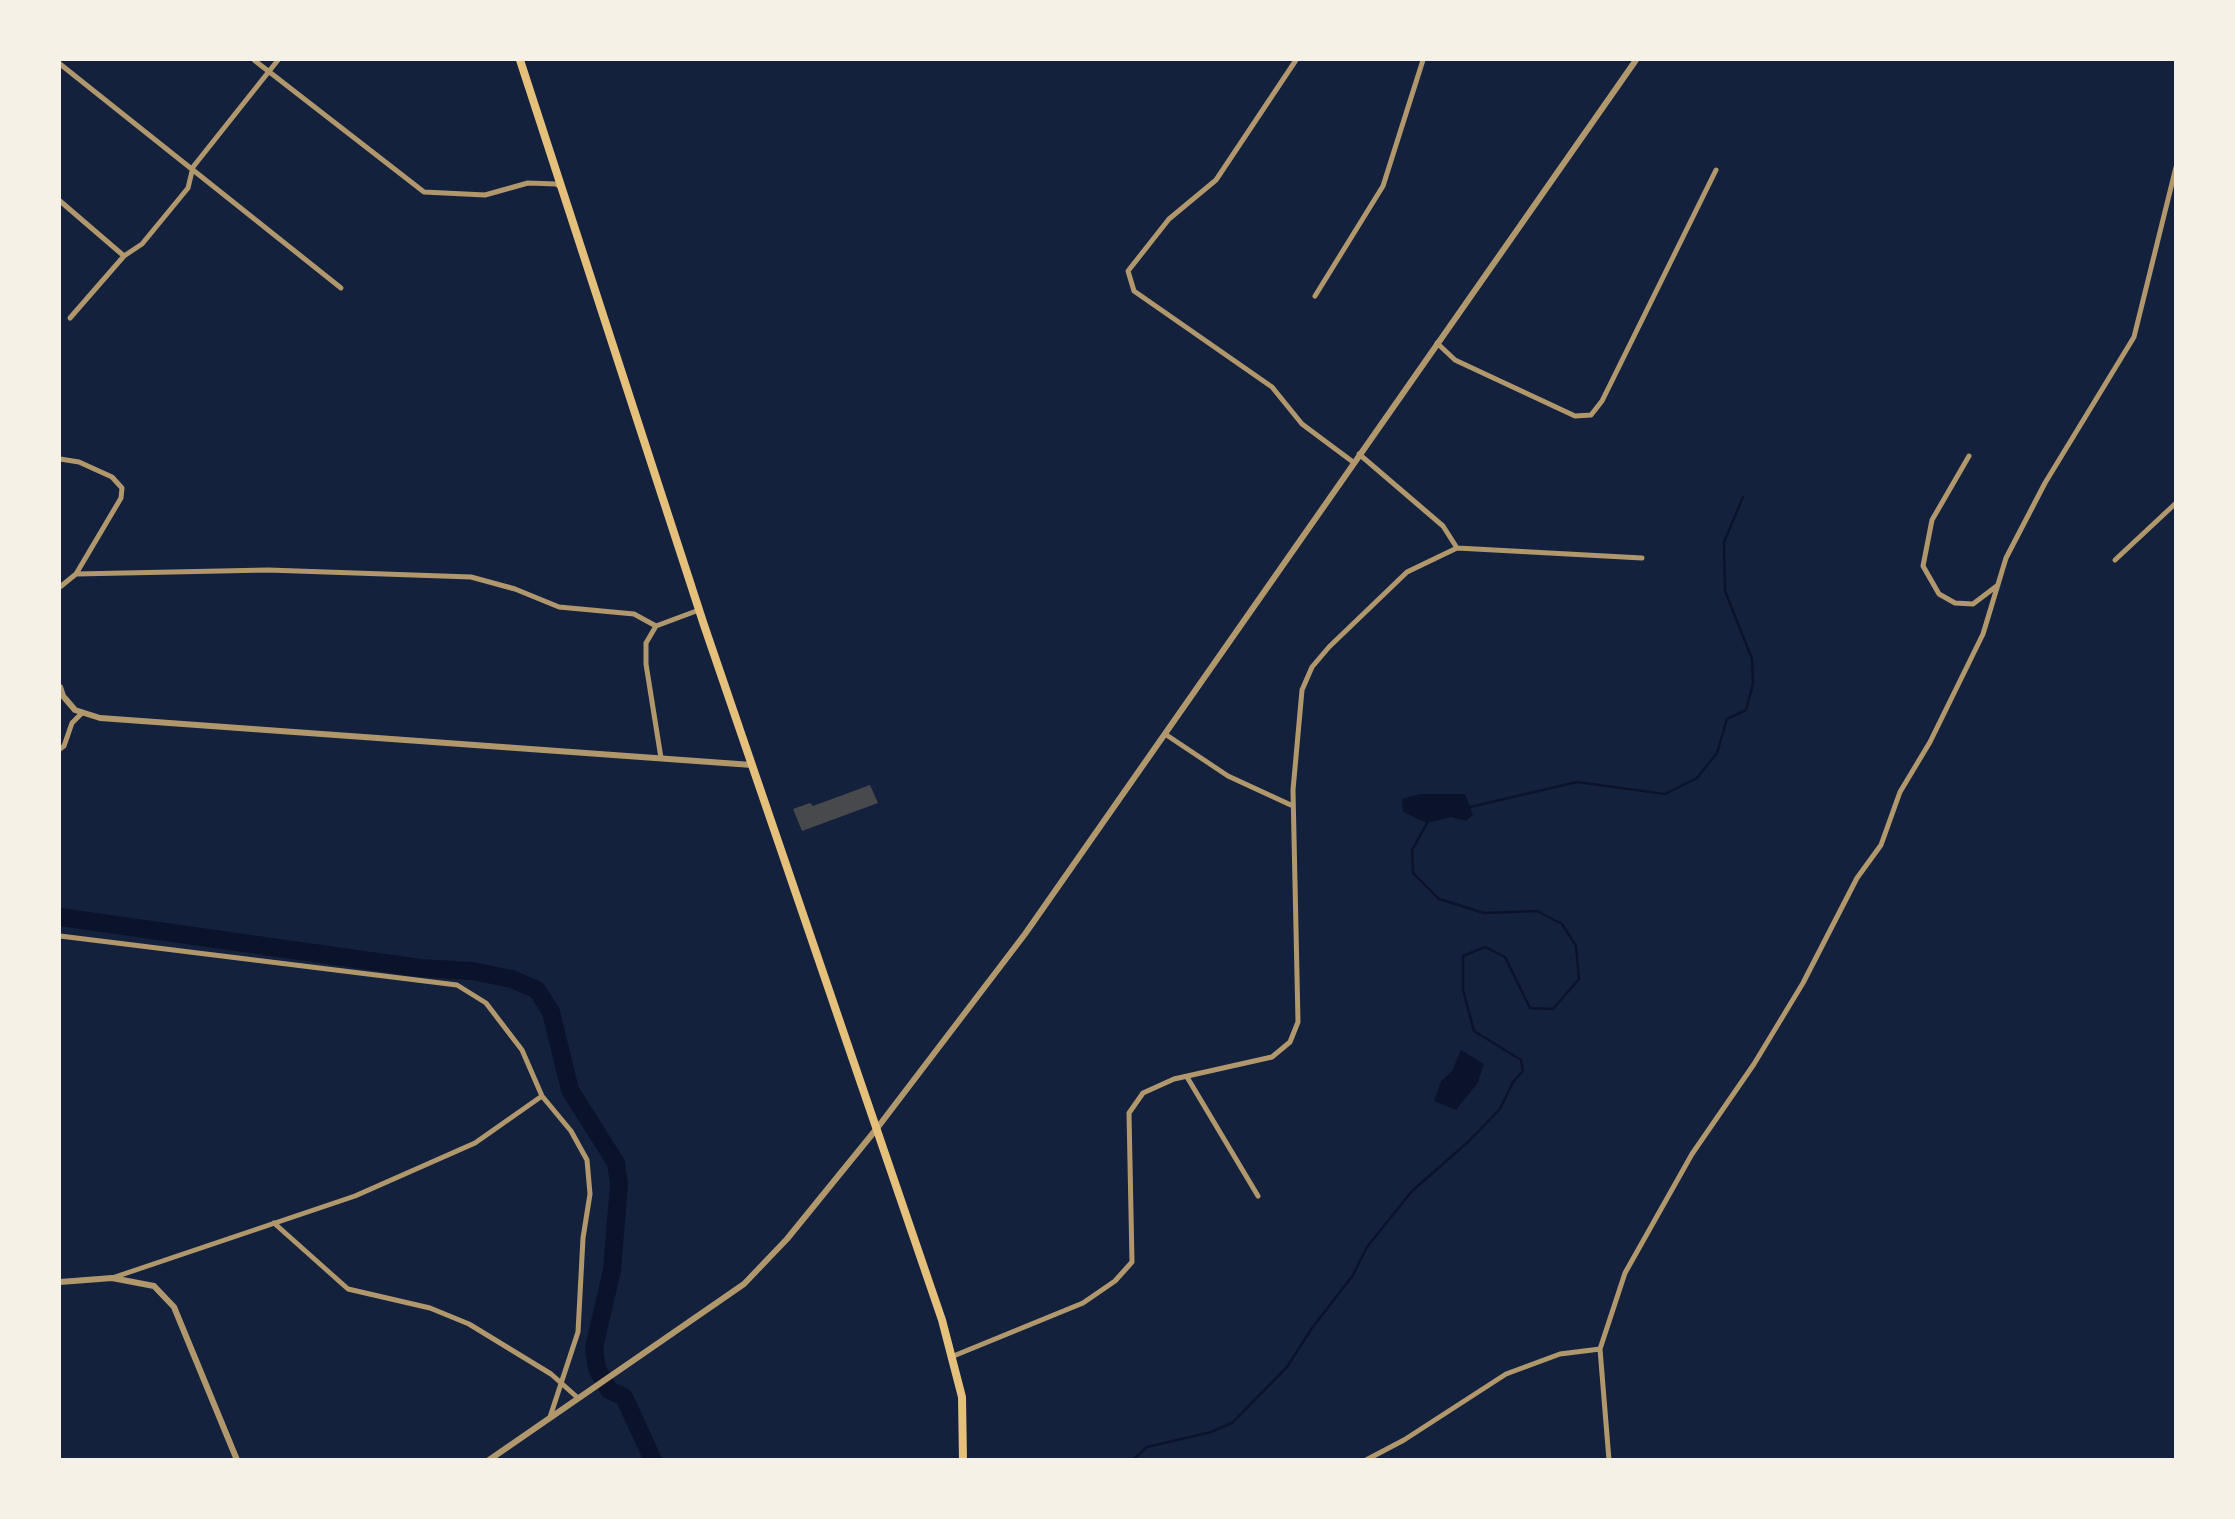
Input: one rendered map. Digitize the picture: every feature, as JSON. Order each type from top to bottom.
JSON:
[{"type":"main road","points":[[520,60],[699,610],[878,1127],[951,1357],[962,1397],[963,1460]]},
{"type":"street","points":[[254,60],[424,192],[485,195],[528,183],[556,184],[562,188]]},
{"type":"street","points":[[70,318],[124,257],[142,244],[188,188],[193,167],[278,60]]},
{"type":"street","points":[[1296,60],[1216,180],[1169,219],[1128,271],[1134,291],[1272,387],[1302,424],[1353,462]]},
{"type":"street","points":[[1315,296],[1383,187],[1423,60]]},
{"type":"street","points":[[489,1460],[744,1284],[787,1239],[878,1127],[1025,934],[1436,342],[1636,60]]},
{"type":"street","points":[[60,64],[193,167],[341,288]]},
{"type":"street","points":[[1609,1460],[1600,1349],[1625,1273],[1692,1154],[1754,1064],[1803,983],[1857,878],[1881,845],[1900,792],[1930,742],[1983,634],[2006,558],[2045,483],[2134,337],[2175,167]]},
{"type":"street","points":[[1436,342],[1455,360],[1550,405],[1575,416],[1591,415],[1602,401],[1716,170]]},
{"type":"street","points":[[60,201],[124,257]]},
{"type":"street","points":[[1359,454],[1443,526],[1457,548]]},
{"type":"street","points":[[1969,456],[1932,520],[1923,566],[1939,594],[1955,603],[1973,604],[1998,585]]},
{"type":"street","points":[[60,459],[79,462],[112,477],[122,488],[121,498],[76,574],[60,587]]},
{"type":"street","points":[[2115,560],[2175,503]]},
{"type":"street","points":[[951,1357],[1083,1303],[1115,1281],[1132,1262],[1129,1113],[1143,1093],[1187,1077],[1272,1057],[1290,1042],[1298,1022],[1293,806],[1301,690],[1312,667],[1406,572],[1457,548],[1642,558]]},
{"type":"street","points":[[76,574],[268,570],[471,577],[516,589],[559,607],[634,614],[656,626]]},
{"type":"street","points":[[661,758],[646,664],[646,643],[656,626],[699,610]]},
{"type":"street","points":[[60,687],[63,696],[82,713],[100,718],[752,765]]},
{"type":"street","points":[[60,749],[64,746],[72,723],[82,713]]},
{"type":"street","points":[[1165,734],[1228,776],[1293,806]]},
{"type":"street","points":[[60,936],[457,985],[486,1003],[522,1050],[542,1096],[571,1132],[587,1160],[589,1182],[578,1332],[551,1417]]},
{"type":"street","points":[[1187,1077],[1258,1196]]},
{"type":"street","points":[[60,1282],[113,1278],[355,1196],[475,1143],[542,1096]]},
{"type":"street","points":[[274,1223],[348,1289],[430,1308],[469,1324],[580,1396]]},
{"type":"street","points":[[113,1278],[154,1286],[174,1307],[237,1460]]},
{"type":"street","points":[[1366,1460],[1404,1440],[1506,1374],[1560,1354],[1600,1349]]},
{"type":"street","points":[[501,1451],[503,1460]]},
{"type":"water","points":[[1420,794],[1465,794],[1473,815],[1466,821],[1451,817],[1427,823],[1403,812],[1402,799]]},
{"type":"water","points":[[1461,1050],[1484,1064],[1477,1084],[1456,1110],[1434,1101],[1441,1081],[1452,1071]]},
{"type":"building","points":[[870,785],[878,803],[802,831],[793,809],[810,803],[813,806]]},
{"type":"waterway","points":[[1470,807],[1577,782],[1665,794],[1697,778],[1717,753],[1727,719],[1746,710],[1753,684],[1752,659],[1725,591],[1724,542],[1743,497]]},
{"type":"waterway","points":[[1133,1460],[1147,1447],[1211,1432],[1232,1423],[1287,1367],[1312,1328],[1353,1275],[1367,1247],[1412,1191],[1469,1141],[1500,1109],[1513,1082],[1523,1071],[1521,1060],[1474,1031],[1463,990],[1463,956],[1485,947],[1505,957],[1530,1008],[1553,1009],[1579,979],[1576,946],[1562,924],[1537,911],[1484,913],[1439,899],[1413,873],[1412,850],[1427,823]]},
{"type":"waterway","points":[[60,917],[420,968],[472,971],[512,979],[537,990],[551,1012],[570,1090],[616,1163],[619,1184],[612,1270],[594,1348],[597,1369],[609,1390],[624,1397],[653,1460]]}]
